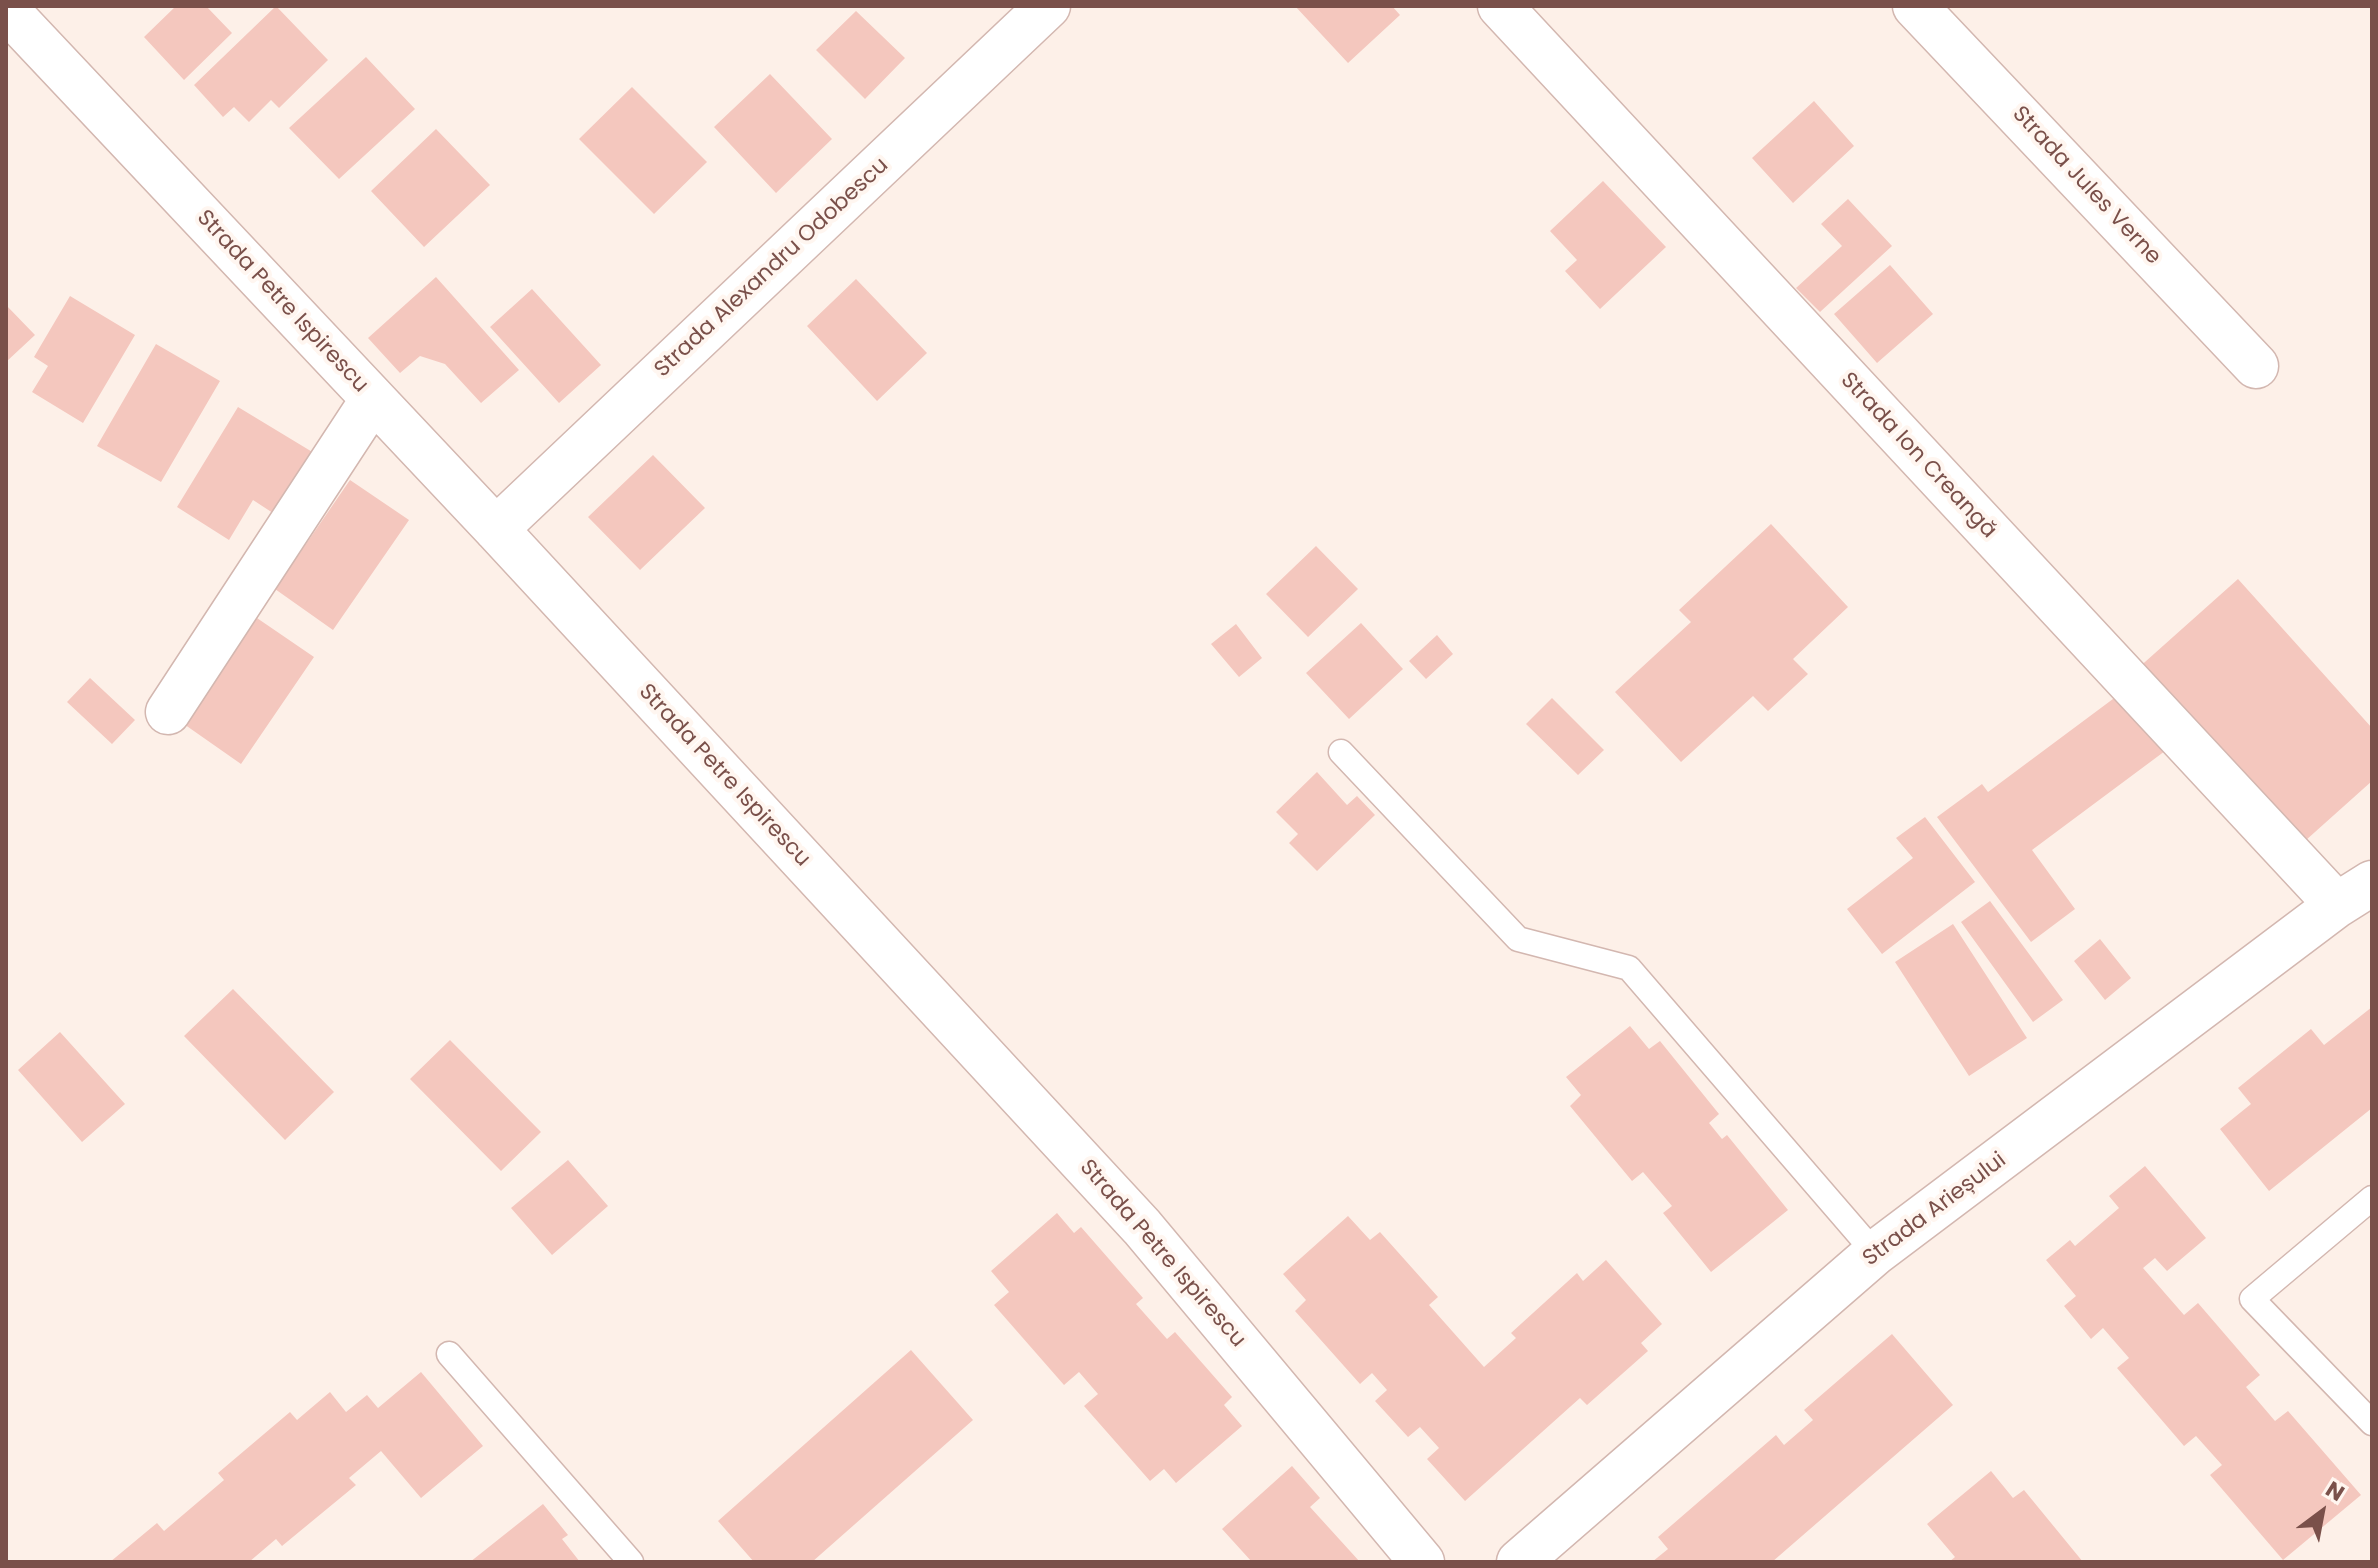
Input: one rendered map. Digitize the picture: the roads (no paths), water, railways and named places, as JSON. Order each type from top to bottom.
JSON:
[{"type":"street","name":"Strada Alexandru Odobescu","points":[[496,529],[1048,6]]},
{"type":"street","name":"Strada Ion Creangă","points":[[1500,6],[2354,894]]},
{"type":"street","name":"Strada Jules Verne","points":[[1915,6],[2256,366]]},
{"type":"street","name":"Strada Petre Ispirescu","points":[[6,9],[496,529],[1142,1227],[1422,1562]]},
{"type":"street","points":[[168,712],[373,399]]},
{"type":"street","name":"Strada Arieșului","points":[[1519,1562],[1875,1253],[2354,894]]},
{"type":"lane","points":[[1341,752],[1518,939],[1629,968],[1875,1253]]},
{"type":"lane","points":[[2372,1198],[2252,1299],[2372,1423]]},
{"type":"lane","points":[[449,1354],[631,1562]]}]
